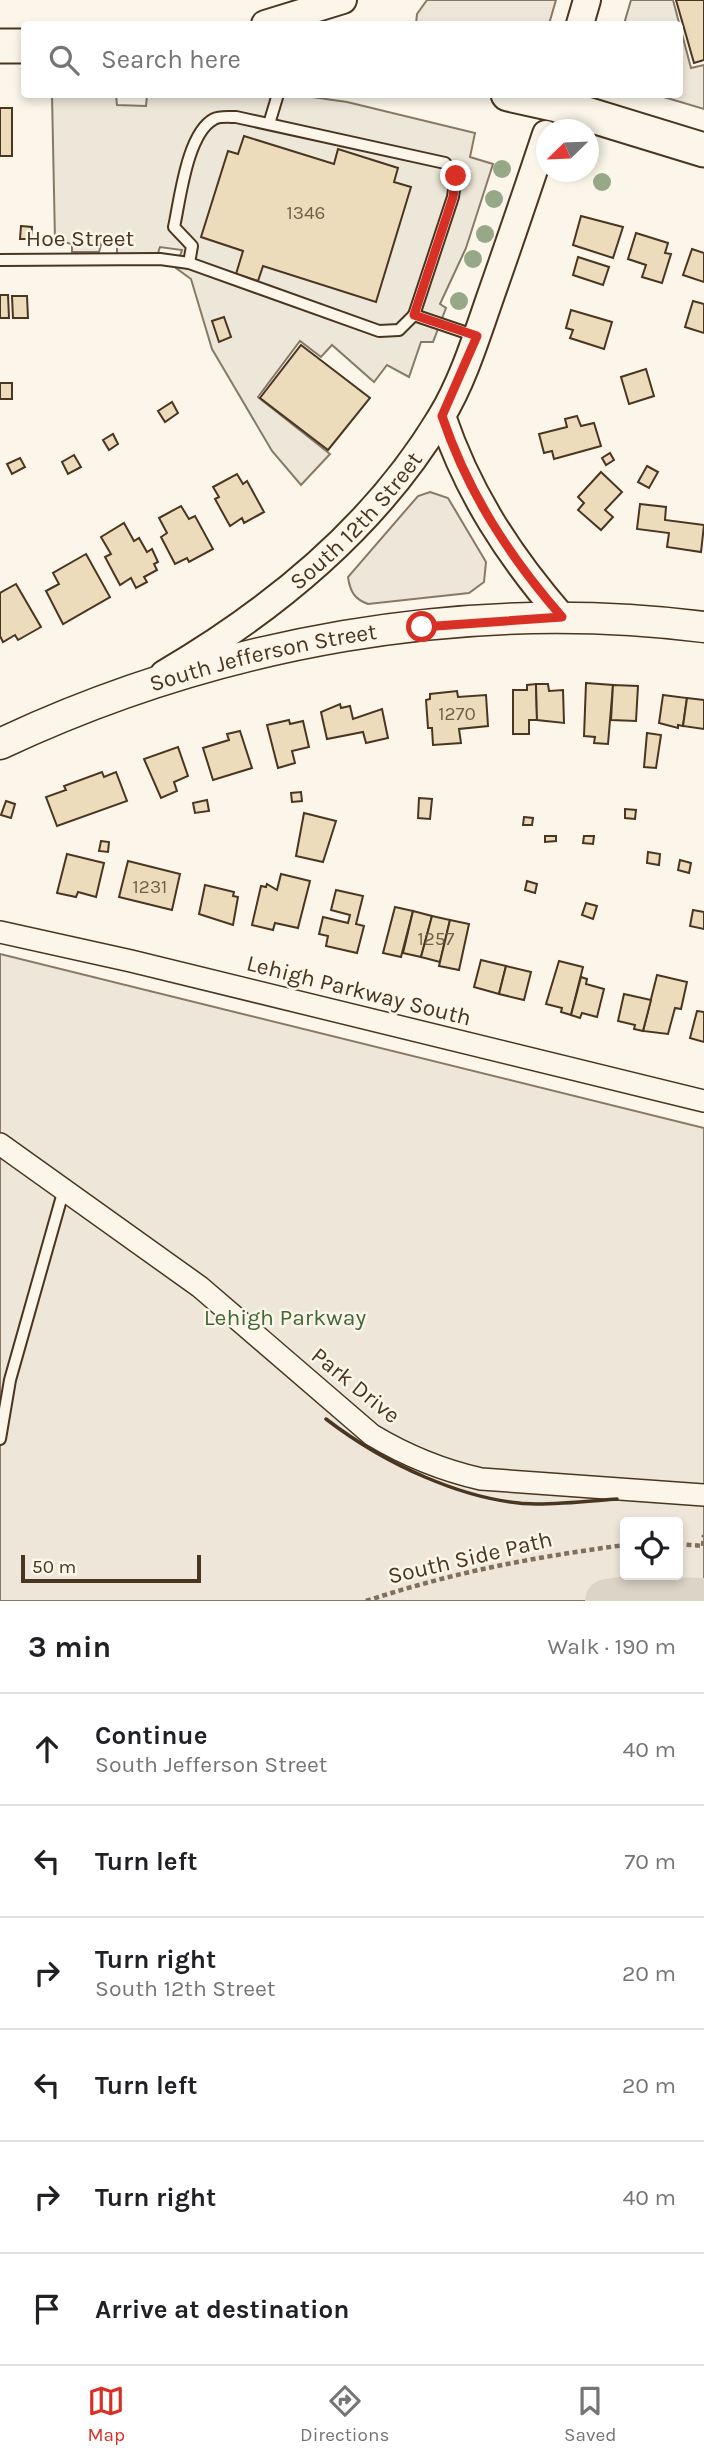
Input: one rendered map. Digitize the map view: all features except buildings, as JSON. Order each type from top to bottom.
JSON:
[{"type":"main road","points":[[0,46],[21,46]]},
{"type":"main road","points":[[516,98],[553,116],[704,150]]},
{"type":"main road","name":"South Jefferson Street","points":[[0,744],[146,685],[215,663],[358,634],[562,617],[704,627]]},
{"type":"street","points":[[275,21],[343,0]]},
{"type":"street","points":[[581,21],[587,0]]},
{"type":"street","name":"South 12th Street","points":[[146,685],[199,653],[298,581],[356,527],[390,489],[442,416],[477,336],[553,116]]},
{"type":"street","points":[[442,416],[457,459],[488,520],[525,575],[562,617]]},
{"type":"street","name":"Lehigh Parkway South","points":[[0,932],[131,961],[704,1101]]},
{"type":"street","name":"Park Drive","points":[[0,1144],[161,1257],[372,1435],[408,1457],[448,1472],[481,1479],[704,1495]]},
{"type":"lane","points":[[269,124],[277,98]]},
{"type":"lane","points":[[189,263],[192,246],[174,227],[192,150],[201,131],[215,118],[236,117],[445,163],[456,176],[453,197],[414,315],[477,336]]},
{"type":"lane","name":"Hoe Street","points":[[0,260],[160,259],[189,263],[379,331],[399,330],[414,315]]},
{"type":"lane","points":[[0,1439],[10,1380],[64,1189]]},
{"type":"path","points":[[683,1544],[704,1546],[704,1535]]},
{"type":"path","name":"South Side Path","points":[[366,1601],[412,1586],[525,1558],[620,1546]]},
{"type":"green space","points":[[427,0],[556,0],[550,21],[416,21],[417,14]]},
{"type":"green space","points":[[430,492],[448,498],[486,562],[484,582],[469,593],[368,604],[359,600],[348,577],[418,496]]},
{"type":"green space","name":"Lehigh Parkway","points":[[0,954],[704,1128],[704,1601],[0,1601]]},
{"type":"shaded area","points":[[631,0],[673,0],[678,21],[625,21]]},
{"type":"shaded area","points":[[683,37],[691,68],[704,65],[704,109],[667,98],[683,98]]},
{"type":"shaded area","points":[[52,98],[116,98],[117,105],[146,106],[147,98],[319,98],[347,102],[475,133],[470,157],[493,164],[466,248],[440,304],[446,308],[433,342],[421,342],[409,377],[387,365],[374,382],[332,345],[321,357],[300,341],[258,397],[330,454],[301,485],[272,451],[212,349],[191,279],[176,268],[182,250],[160,247],[158,253],[117,255],[117,240],[102,241],[99,252],[72,252],[72,244],[55,240]]},
{"type":"waterway","points":[[607,1601],[628,1598],[704,1600]]},
{"type":"wall","points":[[326,1419],[398,1465],[453,1488],[482,1496],[537,1504],[617,1499]]},
{"type":"route","points":[[422,627],[562,617],[525,575],[488,520],[457,459],[442,416],[477,336],[414,315],[453,197],[456,176]]}]
